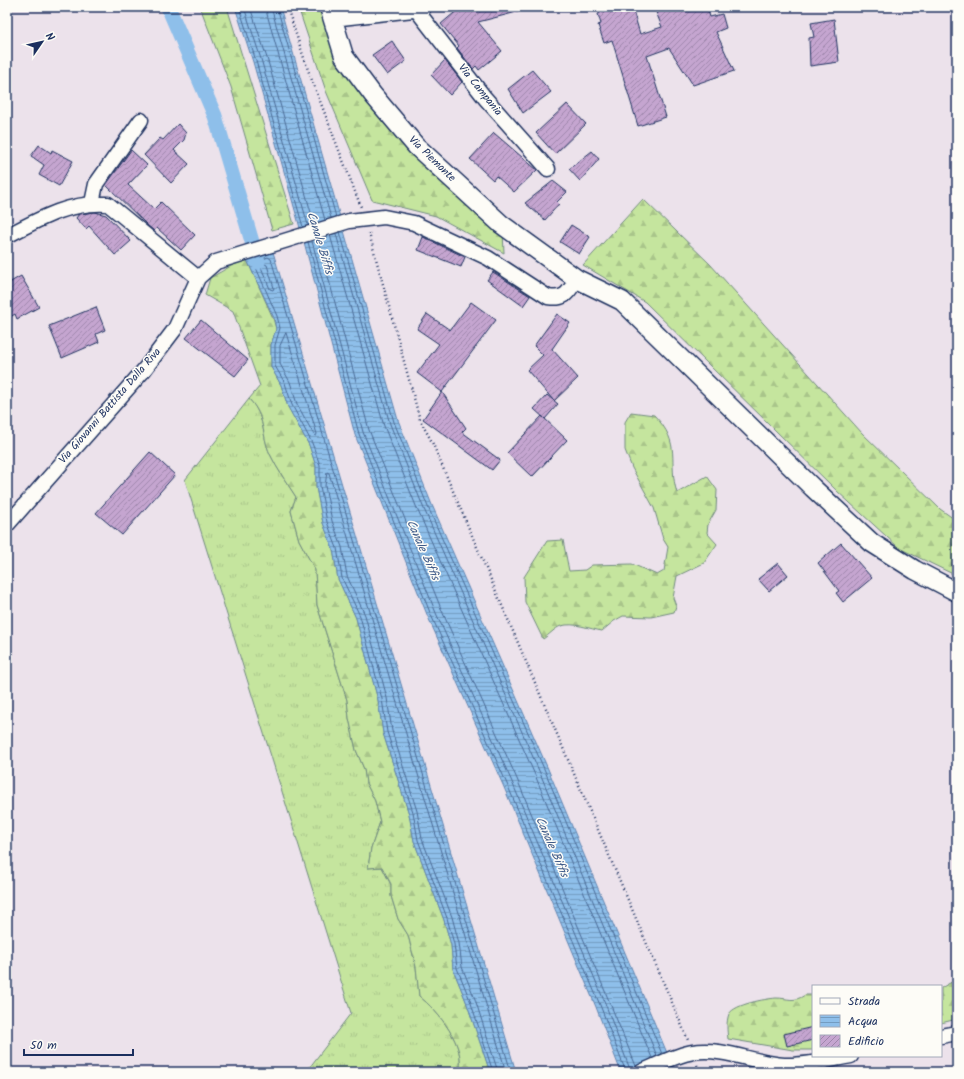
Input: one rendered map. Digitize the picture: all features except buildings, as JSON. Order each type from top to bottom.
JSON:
[{"type":"street","points":[[330,12],[419,8]]},
{"type":"street","name":"Via Campania","points":[[419,8],[485,98],[548,169]]},
{"type":"street","name":"Via Piemonte","points":[[330,12],[344,56],[373,95],[416,146],[501,224],[577,279],[622,301],[813,488],[872,543],[915,570],[957,592]]},
{"type":"street","points":[[92,203],[96,184],[141,120]]},
{"type":"street","points":[[7,236],[44,217],[92,203],[108,204],[118,210],[198,278]]},
{"type":"street","name":"Via Giovanni Battista Dalla Riva","points":[[7,525],[144,370],[175,329],[198,278],[216,262],[349,220],[365,217],[398,218],[414,223],[488,258],[548,297],[558,299],[566,295],[577,279]]},
{"type":"street","points":[[942,1036],[957,1033]]},
{"type":"street","points":[[641,1072],[687,1054],[711,1051],[782,1065],[803,1065],[846,1057]]},
{"type":"path","points":[[287,7],[308,70],[365,217],[420,420],[432,442],[687,1054]]},
{"type":"green space","points":[[200,7],[227,7],[294,224],[272,230],[231,87]]},
{"type":"green space","points":[[298,7],[321,7],[340,60],[503,231],[504,253],[436,216],[372,200],[326,91]]},
{"type":"green space","points":[[643,199],[710,264],[862,433],[940,509],[957,521],[957,576],[899,548],[837,491],[645,302],[583,265]]},
{"type":"green space","points":[[247,260],[273,318],[276,329],[271,345],[271,367],[281,385],[288,407],[309,445],[316,466],[316,487],[323,523],[333,549],[338,579],[356,618],[378,700],[383,733],[409,814],[414,841],[444,920],[451,945],[453,969],[466,1001],[490,1072],[459,1072],[459,1051],[455,1040],[442,1020],[419,996],[416,967],[408,935],[398,919],[391,896],[391,884],[382,867],[368,868],[371,848],[380,822],[375,801],[366,783],[364,769],[356,750],[349,718],[347,700],[317,605],[315,570],[299,540],[291,511],[296,497],[270,454],[265,440],[261,419],[249,399],[260,386],[233,311],[205,295],[210,278],[231,266]]},
{"type":"green space","points":[[249,399],[261,419],[265,440],[270,454],[296,497],[291,511],[299,540],[315,570],[317,605],[347,700],[349,718],[356,750],[364,769],[366,783],[375,801],[380,822],[371,848],[368,868],[382,867],[391,885],[391,896],[398,919],[408,935],[416,967],[419,996],[442,1020],[455,1040],[459,1051],[459,1072],[306,1072],[351,1013],[185,480]]},
{"type":"green space","points":[[631,412],[654,415],[663,426],[668,435],[673,453],[674,481],[677,493],[707,476],[717,490],[716,510],[708,524],[707,533],[717,544],[704,563],[677,576],[673,598],[676,606],[674,612],[651,617],[623,616],[602,631],[577,625],[561,626],[543,639],[525,602],[524,577],[547,541],[563,540],[569,571],[585,570],[592,565],[632,564],[657,575],[664,571],[668,547],[663,539],[654,508],[632,468],[625,450],[625,422]]},
{"type":"green space","points":[[957,979],[957,1019],[942,1023],[942,987]]},
{"type":"green space","points":[[805,995],[812,995],[812,1050],[793,1050],[728,1039],[728,1017],[732,1010],[737,1007],[776,998],[797,999]]},
{"type":"water","name":"Canale Biffis","points":[[235,7],[280,7],[398,420],[432,505],[548,769],[675,1072],[622,1072],[619,1067],[596,1007],[503,785],[428,617],[355,435],[304,242],[253,62]]},
{"type":"water","points":[[273,252],[516,1072],[490,1072],[466,1001],[453,969],[451,945],[444,920],[414,841],[409,814],[383,733],[378,700],[356,618],[338,579],[333,549],[323,523],[316,487],[316,466],[309,445],[288,407],[281,385],[271,367],[271,345],[276,329],[274,318],[247,260]]},
{"type":"waterway","points":[[168,7],[215,116],[258,262]]}]
